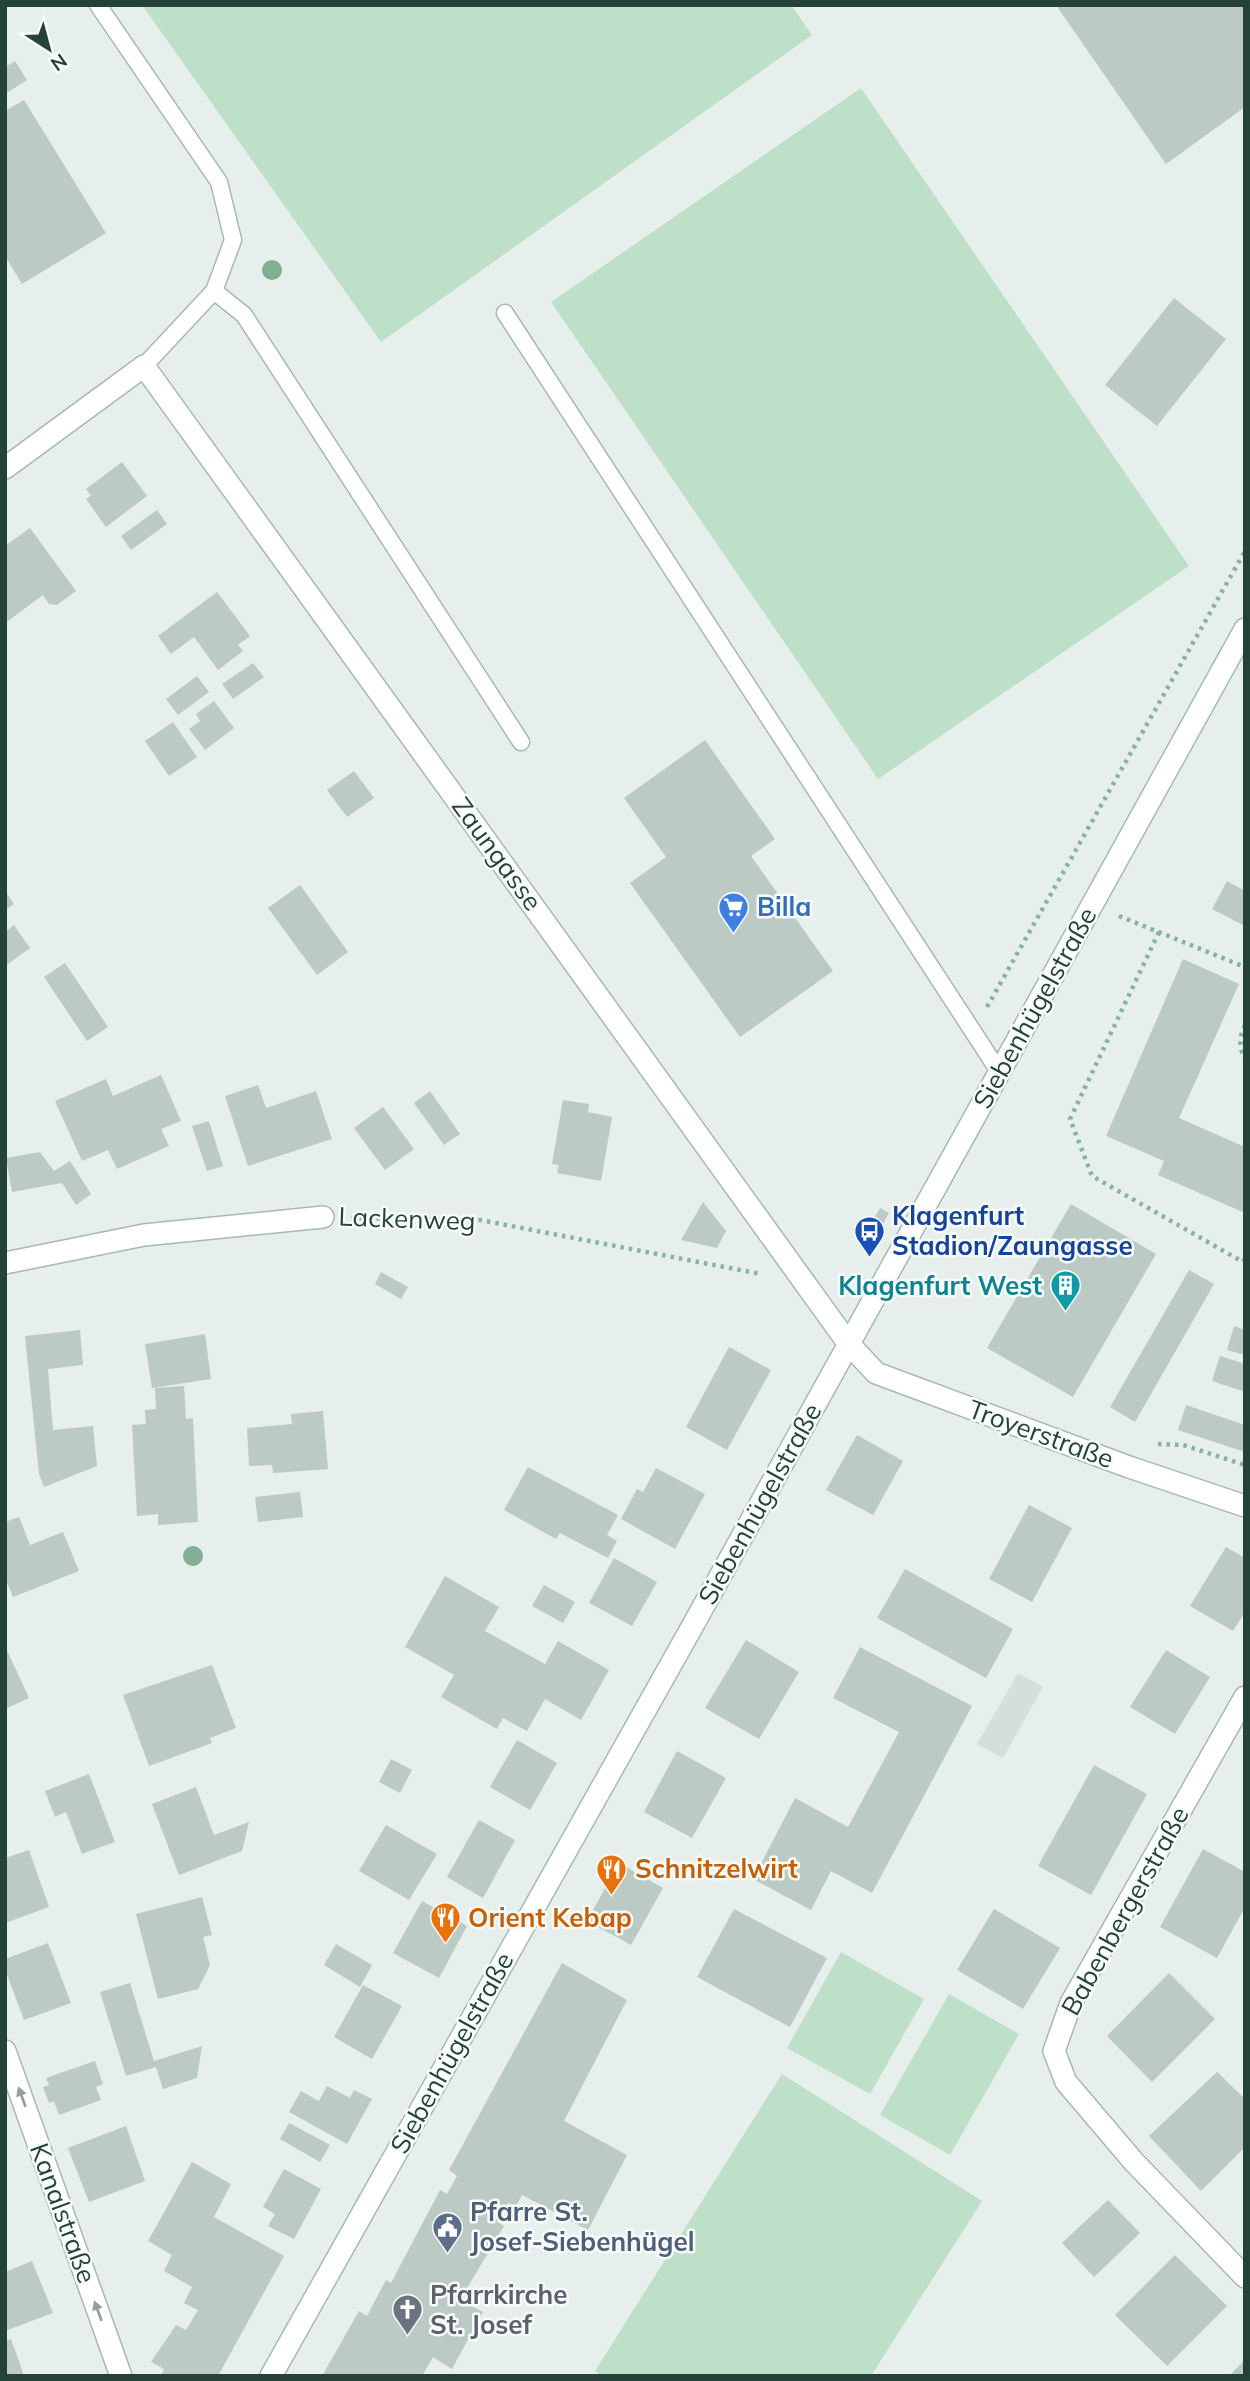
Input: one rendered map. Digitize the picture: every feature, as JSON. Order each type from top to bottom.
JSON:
[{"type":"street","points":[[5,468],[144,366]]},
{"type":"street","name":"Zaungasse","points":[[144,366],[807,1282],[848,1343]]},
{"type":"street","name":"Siebenhügelstraße","points":[[271,2376],[1000,1073],[1245,629]]},
{"type":"street","name":"Lackenweg","points":[[5,1263],[144,1236],[323,1217]]},
{"type":"street","name":"Troyerstraße","points":[[848,1343],[876,1373],[1129,1467],[1245,1506]]},
{"type":"street","name":"Babenbergerstraße","points":[[1245,1697],[1071,2003],[1054,2051],[1066,2082],[1134,2162],[1245,2277]]},
{"type":"street","name":"Kanalstraße","points":[[5,2051],[121,2376]]},
{"type":"lane","points":[[98,5],[219,182],[233,240],[214,291],[144,366]]},
{"type":"lane","points":[[214,291],[244,315],[521,742]]},
{"type":"lane","points":[[505,313],[1000,1073]]},
{"type":"path","points":[[973,1032],[1245,551]]},
{"type":"path","points":[[1091,904],[1245,967]]},
{"type":"path","points":[[1159,932],[1070,1119],[1093,1176],[1243,1262],[1245,1259]]},
{"type":"path","points":[[1245,1025],[1240,1043],[1240,1052],[1245,1058]]},
{"type":"path","name":"Lackenweg","points":[[323,1217],[480,1220],[807,1282]]},
{"type":"shaded area","points":[[1018,1673],[1043,1687],[1003,1758],[977,1744]]},
{"type":"green space","points":[[142,5],[791,5],[812,35],[381,342]]},
{"type":"green space","points":[[861,88],[1189,566],[878,779],[551,302]]},
{"type":"green space","points":[[841,1952],[924,1999],[870,2094],[787,2048]]},
{"type":"green space","points":[[949,1994],[1019,2034],[950,2155],[880,2115]]},
{"type":"green space","points":[[782,2074],[982,2201],[871,2376],[602,2376],[595,2371]]},
{"type":"building","points":[[1056,5],[1245,5],[1245,107],[1166,164]]},
{"type":"building","points":[[15,61],[27,80],[5,94],[5,67]]},
{"type":"building","points":[[24,100],[106,233],[22,284],[5,256],[5,111]]},
{"type":"building","points":[[1174,298],[1226,339],[1157,426],[1105,385]]},
{"type":"building","points":[[122,462],[147,496],[106,527],[86,499],[91,496],[86,489]]},
{"type":"building","points":[[157,510],[167,524],[131,550],[121,536]]},
{"type":"building","points":[[30,528],[76,591],[57,605],[49,604],[43,595],[5,623],[5,546]]},
{"type":"building","points":[[217,592],[250,636],[238,645],[243,651],[218,670],[194,637],[171,654],[158,636]]},
{"type":"building","points":[[253,663],[264,677],[233,699],[222,684]]},
{"type":"building","points":[[197,676],[209,692],[178,715],[166,699]]},
{"type":"building","points":[[214,701],[234,728],[205,750],[189,729],[200,721],[196,714]]},
{"type":"building","points":[[173,722],[197,757],[169,776],[145,741]]},
{"type":"building","points":[[705,740],[775,839],[751,856],[833,971],[740,1037],[630,883],[666,857],[624,798]]},
{"type":"building","points":[[354,771],[374,798],[347,817],[327,790]]},
{"type":"building","points":[[1227,881],[1245,891],[1245,926],[1212,909]]},
{"type":"building","points":[[300,885],[348,952],[317,975],[268,908]]},
{"type":"building","points":[[5,891],[14,904],[5,910]]},
{"type":"building","points":[[14,925],[30,948],[5,966],[5,932]]},
{"type":"building","points":[[1183,959],[1239,984],[1179,1118],[1245,1147],[1245,1213],[1158,1175],[1164,1161],[1106,1136]]},
{"type":"building","points":[[65,963],[108,1027],[87,1041],[44,977]]},
{"type":"building","points":[[161,1075],[181,1121],[161,1129],[169,1146],[117,1169],[108,1150],[82,1161],[55,1101],[106,1079],[113,1096]]},
{"type":"building","points":[[258,1085],[266,1108],[316,1091],[332,1139],[248,1166],[225,1096]]},
{"type":"building","points":[[430,1091],[460,1134],[444,1145],[414,1103]]},
{"type":"building","points":[[563,1100],[589,1104],[588,1112],[612,1117],[601,1181],[557,1173],[559,1165],[552,1164]]},
{"type":"building","points":[[383,1107],[414,1149],[385,1170],[354,1128]]},
{"type":"building","points":[[209,1121],[223,1166],[207,1171],[192,1126]]},
{"type":"building","points":[[40,1152],[54,1171],[70,1161],[91,1194],[76,1205],[62,1183],[12,1192],[6,1158]]},
{"type":"building","points":[[703,1202],[726,1231],[717,1248],[681,1240]]},
{"type":"building","name":"Klagenfurt West","points":[[1071,1204],[1156,1254],[1073,1397],[987,1348]]},
{"type":"building","points":[[880,1208],[889,1213],[871,1244],[862,1239]]},
{"type":"building","points":[[1189,1270],[1214,1284],[1135,1422],[1110,1407]]},
{"type":"building","points":[[381,1272],[408,1287],[401,1299],[375,1284]]},
{"type":"building","points":[[1234,1326],[1245,1330],[1245,1355],[1227,1350]]},
{"type":"building","points":[[80,1330],[83,1365],[48,1369],[53,1430],[93,1426],[97,1466],[44,1487],[39,1474],[25,1336]]},
{"type":"building","points":[[205,1334],[211,1379],[152,1388],[145,1344]]},
{"type":"building","points":[[729,1347],[771,1370],[727,1450],[686,1427]]},
{"type":"building","points":[[1220,1356],[1245,1364],[1245,1392],[1212,1381]]},
{"type":"building","points":[[184,1386],[186,1419],[193,1418],[198,1522],[158,1525],[158,1514],[137,1516],[132,1425],[146,1424],[145,1410],[156,1409],[155,1388]]},
{"type":"building","points":[[1186,1405],[1245,1425],[1245,1452],[1178,1430]]},
{"type":"building","points":[[323,1411],[328,1469],[273,1473],[272,1465],[249,1466],[247,1428],[292,1424],[291,1414]]},
{"type":"building","points":[[857,1435],[903,1461],[873,1515],[826,1490]]},
{"type":"building","points":[[528,1467],[618,1515],[607,1535],[617,1541],[608,1558],[560,1533],[556,1539],[504,1510]]},
{"type":"building","points":[[656,1468],[705,1494],[675,1549],[621,1519],[637,1489],[643,1492]]},
{"type":"building","points":[[300,1492],[303,1517],[258,1522],[255,1497]]},
{"type":"building","points":[[1029,1505],[1072,1528],[1032,1602],[989,1579]]},
{"type":"building","points":[[19,1517],[30,1545],[63,1532],[79,1571],[13,1597],[5,1577],[5,1522]]},
{"type":"building","points":[[1226,1547],[1245,1558],[1245,1612],[1233,1631],[1190,1606]]},
{"type":"building","points":[[614,1558],[657,1582],[632,1626],[589,1603]]},
{"type":"building","points":[[905,1569],[1013,1629],[986,1678],[877,1618]]},
{"type":"building","points":[[445,1576],[499,1607],[485,1631],[545,1664],[558,1641],[609,1670],[581,1720],[545,1699],[527,1731],[503,1718],[497,1729],[441,1697],[454,1675],[405,1647]]},
{"type":"building","points":[[544,1585],[575,1602],[563,1623],[532,1606]]},
{"type":"building","points":[[746,1640],[799,1672],[759,1739],[705,1708]]},
{"type":"building","points":[[5,1646],[29,1698],[5,1709]]},
{"type":"building","points":[[860,1647],[972,1706],[872,1893],[831,1871],[811,1910],[753,1879],[795,1798],[848,1827],[899,1732],[833,1698]]},
{"type":"building","points":[[1166,1650],[1210,1677],[1175,1734],[1130,1707]]},
{"type":"building","points":[[212,1665],[236,1728],[210,1738],[212,1743],[149,1766],[123,1695]]},
{"type":"building","points":[[517,1740],[557,1763],[530,1810],[490,1787]]},
{"type":"building","points":[[677,1751],[726,1778],[692,1838],[644,1812]]},
{"type":"building","points":[[391,1759],[412,1770],[400,1793],[379,1782]]},
{"type":"building","points":[[1094,1765],[1147,1794],[1091,1895],[1038,1866]]},
{"type":"building","points":[[89,1774],[115,1842],[82,1854],[66,1812],[55,1817],[45,1791]]},
{"type":"building","points":[[196,1787],[214,1835],[249,1822],[242,1851],[179,1875],[152,1804]]},
{"type":"building","points":[[479,1820],[515,1840],[483,1898],[447,1877]]},
{"type":"building","points":[[386,1825],[437,1854],[409,1900],[359,1871]]},
{"type":"building","points":[[1203,1849],[1245,1872],[1245,1907],[1217,1958],[1160,1927]]},
{"type":"building","points":[[29,1850],[49,1907],[5,1923],[5,1858]]},
{"type":"building","points":[[619,1863],[663,1888],[631,1945],[587,1921]]},
{"type":"building","points":[[202,1897],[212,1935],[203,1937],[210,1965],[198,1989],[158,1999],[136,1914]]},
{"type":"building","points":[[422,1901],[467,1926],[439,1978],[393,1953]]},
{"type":"building","points":[[734,1909],[827,1958],[790,2027],[697,1977]]},
{"type":"building","points":[[994,1909],[1060,1948],[1023,2009],[957,1970]]},
{"type":"building","points":[[48,1943],[71,2003],[24,2020],[5,1969],[5,1959]]},
{"type":"building","points":[[336,1944],[372,1965],[360,1987],[324,1965]]},
{"type":"building","points":[[562,1963],[627,2000],[564,2121],[627,2155],[588,2230],[522,2195],[516,2206],[508,2203],[497,2222],[504,2226],[460,2300],[483,2312],[452,2369],[433,2357],[422,2376],[322,2376],[359,2311],[367,2316],[386,2280],[391,2283],[440,2190],[447,2194],[457,2176],[449,2170]]},
{"type":"building","points":[[1169,1973],[1215,2019],[1152,2082],[1107,2036]]},
{"type":"building","points":[[130,1983],[154,2061],[202,2046],[197,2078],[163,2089],[156,2067],[126,2076],[100,1992]]},
{"type":"building","points":[[363,1985],[402,2006],[372,2059],[334,2037]]},
{"type":"building","points":[[95,2061],[103,2084],[96,2087],[101,2100],[59,2115],[54,2101],[49,2103],[43,2087],[49,2085],[46,2078]]},
{"type":"building","points":[[1217,2072],[1245,2099],[1245,2147],[1201,2191],[1149,2136]]},
{"type":"building","points":[[327,2086],[350,2098],[354,2090],[372,2099],[347,2144],[289,2112],[301,2091],[319,2101]]},
{"type":"building","points":[[289,2123],[330,2145],[320,2162],[280,2139]]},
{"type":"building","points":[[126,2126],[145,2181],[89,2202],[68,2148]]},
{"type":"building","points":[[192,2162],[231,2184],[214,2217],[284,2256],[218,2376],[161,2376],[164,2369],[151,2362],[176,2325],[186,2330],[198,2310],[184,2303],[192,2287],[164,2271],[172,2255],[148,2241]]},
{"type":"building","points":[[284,2169],[321,2189],[294,2239],[268,2226],[275,2214],[263,2207]]},
{"type":"building","points":[[1108,2200],[1140,2233],[1094,2277],[1062,2243]]},
{"type":"building","points":[[1175,2255],[1227,2306],[1167,2366],[1115,2315]]},
{"type":"building","points":[[32,2261],[53,2313],[5,2331],[5,2272]]},
{"type":"building","points":[[11,2339],[24,2376],[5,2376],[5,2341]]},
{"type":"building","points":[[1245,2360],[1245,2376],[1229,2376]]},
{"type":"place","name":"Billa","points":[[734,934]]},
{"type":"place","name":"Klagenfurt Stadion/Zaungasse","points":[[869,1258]]},
{"type":"place","name":"Klagenfurt West","points":[[1065,1313]]},
{"type":"place","name":"Schnitzelwirt","points":[[612,1896]]},
{"type":"place","name":"Orient Kebap","points":[[445,1945]]},
{"type":"place","name":"Pfarre St. Josef-Siebenhügel","points":[[447,2254]]},
{"type":"place","name":"Pfarrkirche St. Josef","points":[[407,2337]]}]
